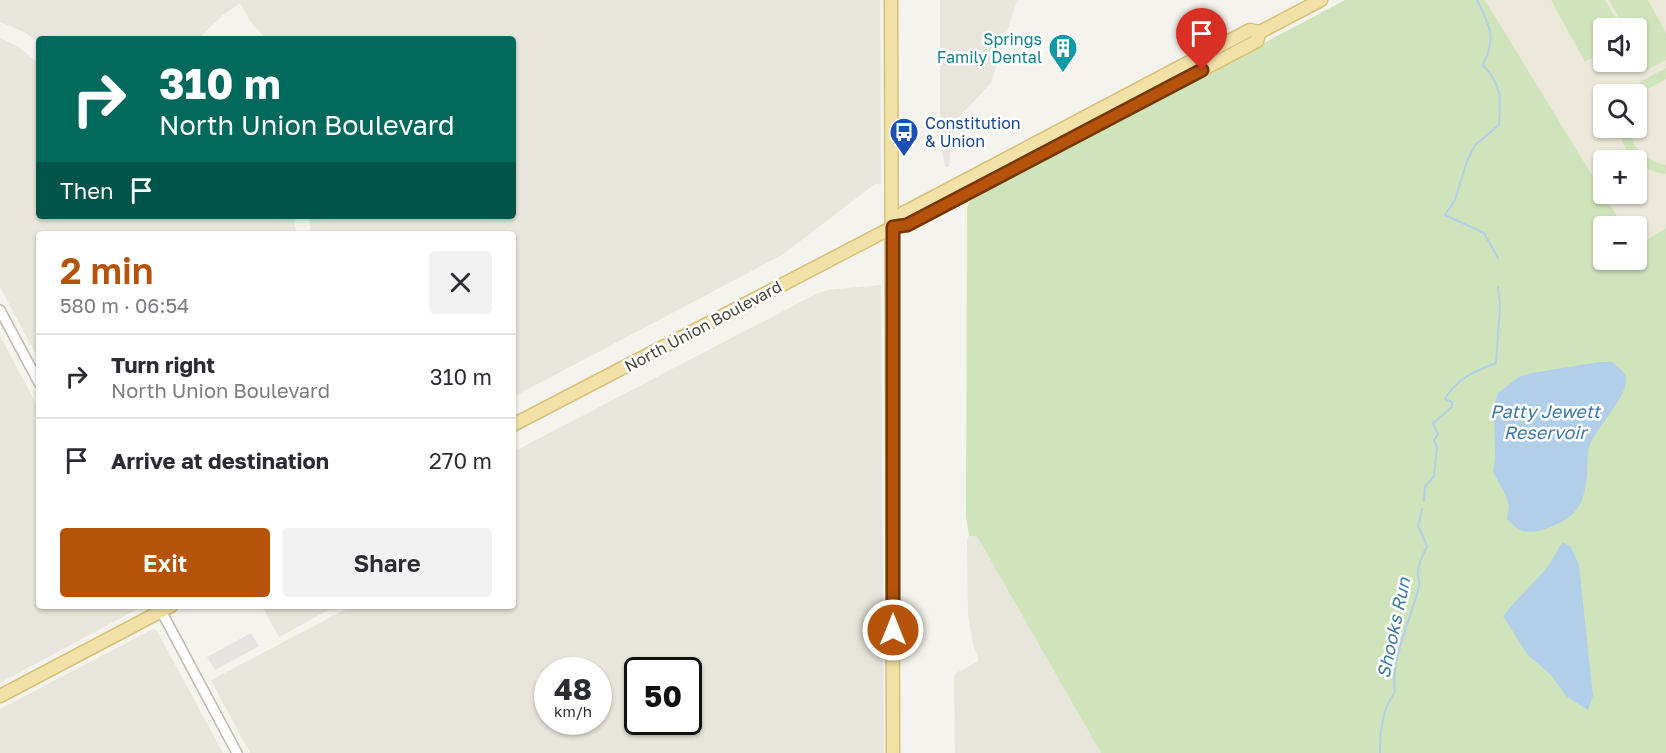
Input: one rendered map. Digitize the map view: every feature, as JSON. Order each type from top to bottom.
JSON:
[{"type":"main road","points":[[891,0],[893,753]]},
{"type":"main road","name":"North Union Boulevard","points":[[516,423],[893,227],[907,225],[1257,41],[1260,32],[1321,0]]},
{"type":"main road","points":[[0,696],[162,609]]},
{"type":"street","points":[[0,310],[36,377]]},
{"type":"street","points":[[165,609],[237,753]]},
{"type":"shaded area","points":[[0,0],[880,0],[881,184],[875,184],[782,255],[516,395],[516,231],[311,231],[309,219],[516,219],[516,36],[263,36],[250,21],[240,3],[223,15],[201,36],[36,36],[36,41],[24,32],[0,22]]},
{"type":"shaded area","points":[[940,0],[1017,0],[991,83],[961,115],[951,137],[949,167],[945,167],[940,139]]},
{"type":"shaded area","points":[[1485,0],[1666,0],[1666,228],[1647,239],[1647,216],[1615,216],[1608,204],[1647,204],[1647,150],[1593,150],[1593,179]]},
{"type":"shaded area","points":[[0,38],[19,47],[36,61],[36,219],[294,219],[296,231],[36,231],[36,354],[0,287]]},
{"type":"shaded area","points":[[881,285],[884,753],[250,753],[211,680],[346,609],[516,609],[516,450],[816,294],[827,290]]},
{"type":"shaded area","points":[[0,336],[36,403],[36,609],[137,609],[0,683]]},
{"type":"shaded area","points":[[977,535],[1101,753],[955,753],[954,678],[956,673],[979,661],[973,644],[968,614],[967,540],[969,536]]},
{"type":"shaded area","points":[[264,609],[330,609],[279,637]]},
{"type":"shaded area","points":[[153,629],[157,631],[223,753],[0,753],[0,709]]},
{"type":"shaded area","points":[[251,633],[259,646],[215,670],[207,657]]},
{"type":"green space","points":[[1345,0],[1485,0],[1593,177],[1593,204],[1610,204],[1617,216],[1593,216],[1593,270],[1647,270],[1647,239],[1666,228],[1666,753],[1101,753],[977,536],[969,536],[966,517],[967,208],[971,198]]},
{"type":"green space","points":[[1551,0],[1605,0],[1615,18],[1593,18],[1593,58],[1585,62]]},
{"type":"green space","points":[[1609,0],[1648,0],[1666,33],[1666,60],[1647,70],[1647,18],[1619,18]]},
{"type":"green space","points":[[1666,68],[1666,79],[1647,89],[1647,84],[1639,84]]},
{"type":"green space","points":[[1621,138],[1632,138],[1639,150],[1627,150]]},
{"type":"green space","points":[[1647,158],[1666,165],[1666,174],[1657,172],[1648,169]]},
{"type":"water","name":"Patty Jewett Reservoir","points":[[1612,362],[1623,372],[1626,380],[1621,396],[1589,447],[1586,487],[1580,504],[1570,517],[1553,526],[1531,532],[1519,529],[1507,519],[1509,506],[1493,472],[1495,459],[1494,406],[1498,393],[1519,377],[1532,373]]},
{"type":"water","points":[[1563,542],[1571,547],[1579,565],[1593,696],[1588,710],[1567,697],[1551,675],[1527,654],[1503,616],[1550,564]]},
{"type":"waterway","name":"Shooks Run","points":[[1477,0],[1490,32],[1490,46],[1483,65],[1494,79],[1499,92],[1499,125],[1475,145],[1467,161],[1455,200],[1445,215],[1484,233],[1498,258]]},
{"type":"waterway","name":"Shooks Run","points":[[1424,501],[1425,487],[1434,476],[1437,447],[1434,440],[1438,434],[1433,423],[1452,407],[1452,402],[1445,399],[1460,381],[1496,363],[1500,306],[1498,287]]},
{"type":"waterway","name":"Shooks Run","points":[[1380,753],[1383,721],[1387,706],[1395,692],[1394,680],[1398,653],[1419,587],[1419,566],[1427,546],[1418,526],[1422,509]]},
{"type":"place","name":"Springs Family Dental","points":[[1063,74]]},
{"type":"place","name":"Constitution & Union","points":[[904,158]]},
{"type":"route","points":[[893,630],[893,227],[907,225],[1202,70]]}]
